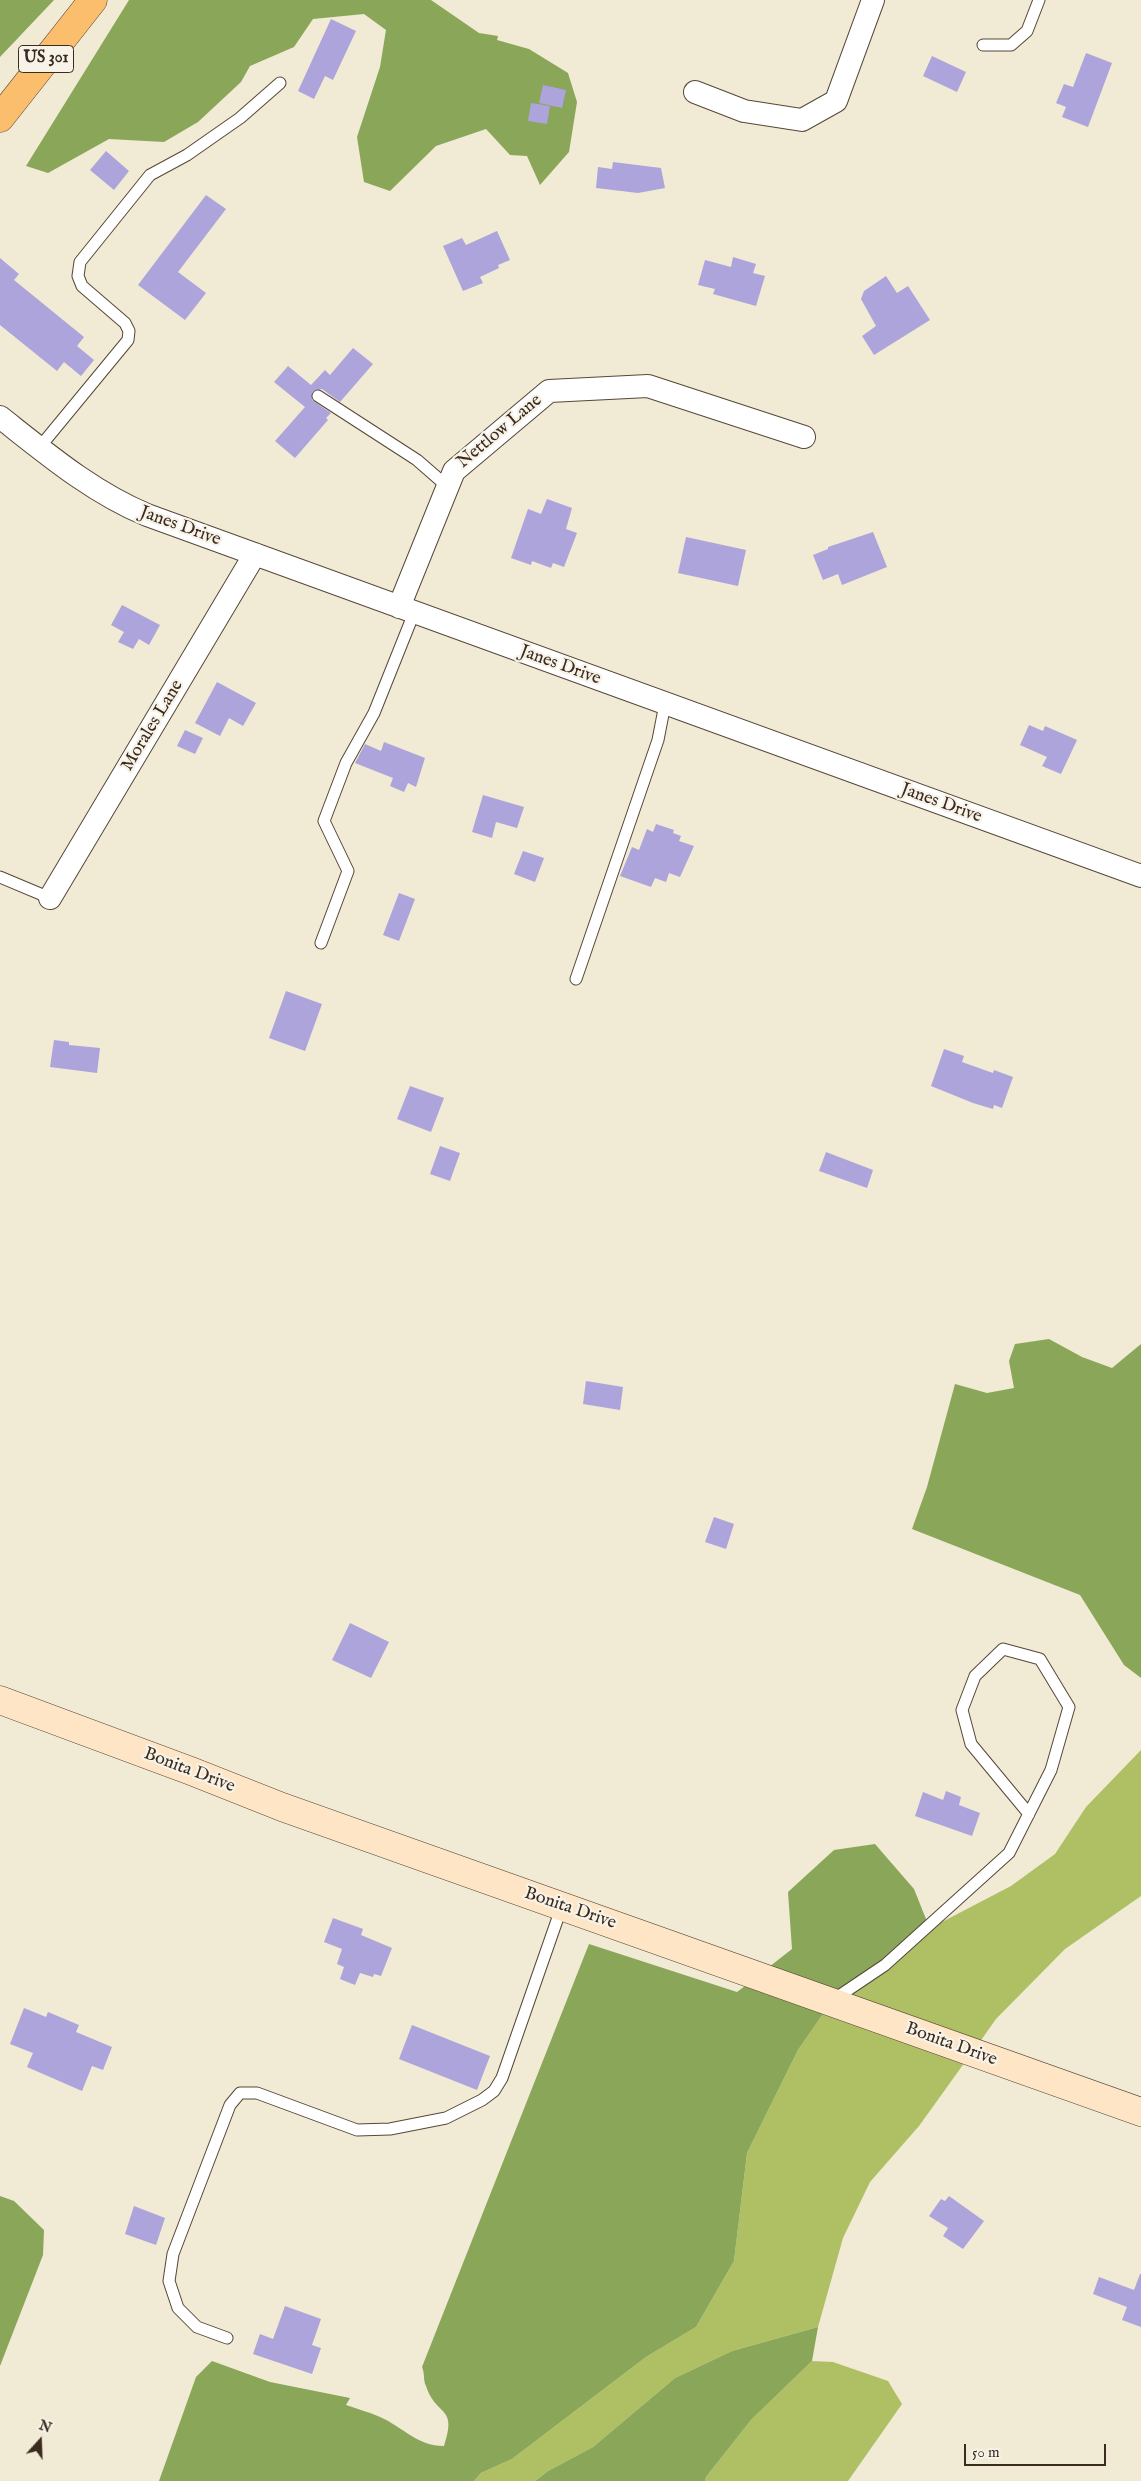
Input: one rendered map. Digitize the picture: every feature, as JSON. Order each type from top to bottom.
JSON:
[{"type":"main road","name":"US 301","points":[[0,118],[93,0]]},
{"type":"street","points":[[695,92],[744,110],[802,120],[836,101],[873,0]]},
{"type":"street","name":"Nettlow Lane","points":[[407,610],[454,471],[549,390],[648,386],[804,437]]},
{"type":"street","name":"Janes Drive","points":[[0,417],[94,489],[121,504],[407,610],[1141,876]]},
{"type":"street","name":"Morales Lane","points":[[50,898],[255,554]]},
{"type":"street","name":"Bonita Drive","points":[[0,1700],[282,1807],[1141,2112]]},
{"type":"lane","points":[[982,44],[1011,45],[1027,31],[1039,0]]},
{"type":"lane","points":[[39,448],[128,340],[129,331],[125,323],[82,286],[78,276],[80,262],[150,174],[187,155],[240,118],[280,83]]},
{"type":"lane","points":[[318,396],[418,460],[448,486]]},
{"type":"lane","points":[[321,943],[348,871],[324,821],[346,763],[374,713],[407,610]]},
{"type":"lane","points":[[576,978],[658,740],[665,704]]},
{"type":"lane","points":[[0,877],[50,898]]},
{"type":"lane","points":[[832,2001],[885,1965],[1009,1853],[1029,1814],[1051,1770],[1069,1707],[1040,1659],[1003,1649],[975,1676],[962,1710],[971,1744],[1029,1814]]},
{"type":"lane","points":[[227,2338],[198,2327],[178,2308],[169,2281],[173,2254],[230,2105],[240,2093],[257,2093],[357,2130],[390,2129],[446,2118],[482,2100],[494,2091],[502,2078],[562,1906]]},
{"type":"green space","points":[[0,0],[54,0],[0,57]]},
{"type":"green space","points":[[129,0],[431,0],[479,33],[498,36],[497,40],[529,49],[568,73],[577,102],[569,152],[540,185],[527,156],[510,155],[486,129],[436,146],[390,191],[364,182],[357,137],[380,67],[386,30],[364,14],[313,19],[294,47],[250,66],[241,82],[198,122],[164,142],[109,139],[48,173],[26,166]]},
{"type":"green space","points":[[1049,1339],[1082,1357],[1112,1368],[1141,1344],[1141,1678],[1124,1665],[1080,1595],[912,1529],[927,1487],[955,1384],[987,1393],[1014,1388],[1009,1361],[1015,1344]]},
{"type":"green space","points":[[1141,1750],[1141,1896],[1065,1949],[996,2019],[979,2043],[845,1994],[940,1923],[1011,1886],[1055,1854],[1086,1807]]},
{"type":"green space","points":[[875,1844],[914,1889],[930,1929],[845,1994],[769,1967],[792,1949],[788,1892],[834,1850]]},
{"type":"green space","points":[[589,1944],[737,1992],[749,1983],[825,2011],[798,2050],[747,2153],[734,2261],[696,2327],[646,2357],[512,2459],[481,2473],[474,2481],[159,2481],[196,2377],[212,2361],[270,2382],[350,2398],[346,2405],[380,2417],[426,2443],[444,2446],[448,2433],[447,2417],[430,2396],[425,2384],[422,2367]]},
{"type":"green space","points":[[825,2011],[965,2062],[919,2126],[870,2182],[843,2238],[818,2327],[732,2351],[675,2378],[593,2447],[548,2471],[535,2481],[474,2481],[481,2473],[512,2459],[646,2357],[696,2327],[734,2261],[747,2153],[798,2050]]},
{"type":"green space","points":[[0,2196],[14,2201],[44,2230],[43,2255],[0,2366]]},
{"type":"green space","points":[[818,2327],[812,2361],[751,2420],[706,2477],[705,2481],[535,2481],[548,2471],[593,2447],[675,2378],[732,2351]]},
{"type":"green space","points":[[812,2361],[833,2362],[888,2381],[902,2404],[848,2481],[705,2481],[706,2477],[751,2420]]},
{"type":"building","points":[[331,19],[356,31],[333,80],[325,76],[314,99],[298,91]]},
{"type":"building","points":[[1086,53],[1112,63],[1088,127],[1062,117],[1066,107],[1056,103],[1064,84],[1073,87]]},
{"type":"building","points":[[932,56],[966,72],[957,92],[923,76]]},
{"type":"building","points":[[543,85],[566,90],[562,108],[539,103]]},
{"type":"building","points":[[531,103],[550,106],[547,124],[528,121]]},
{"type":"building","points":[[106,151],[129,171],[114,190],[90,170]]},
{"type":"building","points":[[613,162],[661,168],[665,188],[638,193],[596,188],[598,167],[612,169]]},
{"type":"building","points":[[206,195],[226,209],[178,272],[206,293],[185,320],[138,285]]},
{"type":"building","points":[[497,231],[510,260],[498,265],[499,268],[480,277],[483,283],[463,291],[443,246],[462,238],[466,245]]},
{"type":"building","points":[[733,257],[756,264],[753,273],[765,276],[756,306],[713,294],[715,289],[698,285],[705,260],[731,267]]},
{"type":"building","points":[[0,258],[19,274],[14,280],[84,337],[77,346],[94,360],[81,376],[64,362],[57,371],[0,325]]},
{"type":"building","points":[[886,276],[897,293],[908,286],[930,320],[874,355],[862,336],[876,326],[861,299],[864,291]]},
{"type":"building","points":[[353,348],[373,364],[340,402],[322,389],[312,392],[312,400],[331,413],[326,418],[328,420],[295,458],[275,441],[305,407],[274,382],[288,366],[311,385],[325,370],[330,375]]},
{"type":"building","points":[[547,499],[572,508],[566,529],[577,533],[564,567],[553,563],[551,568],[532,561],[531,565],[511,558],[528,509],[541,514]]},
{"type":"building","points":[[873,532],[887,567],[842,585],[838,574],[823,580],[813,555],[828,549],[828,547]]},
{"type":"building","points":[[686,537],[746,550],[738,586],[678,573]]},
{"type":"building","points":[[122,605],[160,625],[149,645],[139,639],[133,649],[118,642],[124,632],[111,625]]},
{"type":"building","points":[[217,682],[256,703],[243,726],[229,718],[220,736],[195,723]]},
{"type":"building","points":[[1029,725],[1043,731],[1045,726],[1077,740],[1061,774],[1042,766],[1047,757],[1020,745]]},
{"type":"building","points":[[185,730],[203,738],[195,754],[177,746]]},
{"type":"building","points":[[384,742],[425,758],[416,787],[408,783],[404,792],[390,786],[393,778],[355,763],[365,744],[381,751]]},
{"type":"building","points":[[483,795],[524,807],[517,828],[496,822],[492,838],[472,832]]},
{"type":"building","points":[[656,824],[674,830],[673,833],[681,836],[679,841],[694,846],[680,877],[669,873],[666,882],[655,878],[651,887],[620,876],[632,847],[639,850],[647,829],[653,832]]},
{"type":"building","points":[[523,851],[544,858],[535,882],[514,874]]},
{"type":"building","points":[[399,893],[415,899],[399,941],[383,935]]},
{"type":"building","points":[[286,991],[322,1004],[305,1051],[269,1038]]},
{"type":"building","points":[[54,1040],[69,1042],[69,1045],[100,1048],[97,1073],[50,1067]]},
{"type":"building","points":[[944,1049],[964,1056],[962,1062],[993,1073],[994,1070],[1013,1077],[1002,1108],[994,1105],[993,1109],[973,1103],[931,1086]]},
{"type":"building","points":[[410,1086],[444,1098],[431,1132],[397,1119]]},
{"type":"building","points":[[440,1146],[460,1153],[450,1181],[430,1174]]},
{"type":"building","points":[[826,1152],[873,1170],[867,1188],[819,1171]]},
{"type":"building","points":[[586,1381],[623,1387],[620,1410],[583,1404]]},
{"type":"building","points":[[714,1517],[734,1524],[726,1549],[705,1542]]},
{"type":"building","points":[[350,1623],[389,1642],[371,1678],[332,1660]]},
{"type":"building","points":[[946,1791],[961,1797],[959,1805],[980,1813],[972,1836],[915,1816],[923,1792],[943,1800]]},
{"type":"building","points":[[333,1918],[363,1929],[361,1935],[392,1948],[381,1976],[374,1974],[373,1977],[360,1973],[355,1985],[340,1979],[344,1967],[337,1964],[342,1949],[324,1942]]},
{"type":"building","points":[[24,2008],[46,2017],[48,2012],[79,2025],[76,2032],[112,2047],[103,2070],[92,2066],[82,2091],[27,2067],[33,2053],[10,2044]]},
{"type":"building","points":[[412,2025],[490,2056],[477,2090],[399,2059]]},
{"type":"building","points":[[949,2196],[984,2221],[963,2249],[943,2236],[948,2228],[929,2216],[941,2199],[945,2201]]},
{"type":"building","points":[[134,2206],[165,2218],[156,2245],[125,2234]]},
{"type":"building","points":[[1140,2274],[1141,2327],[1122,2320],[1127,2307],[1093,2294],[1099,2277],[1134,2290]]},
{"type":"building","points":[[285,2306],[321,2319],[312,2345],[321,2348],[312,2374],[253,2354],[260,2334],[273,2339]]}]
